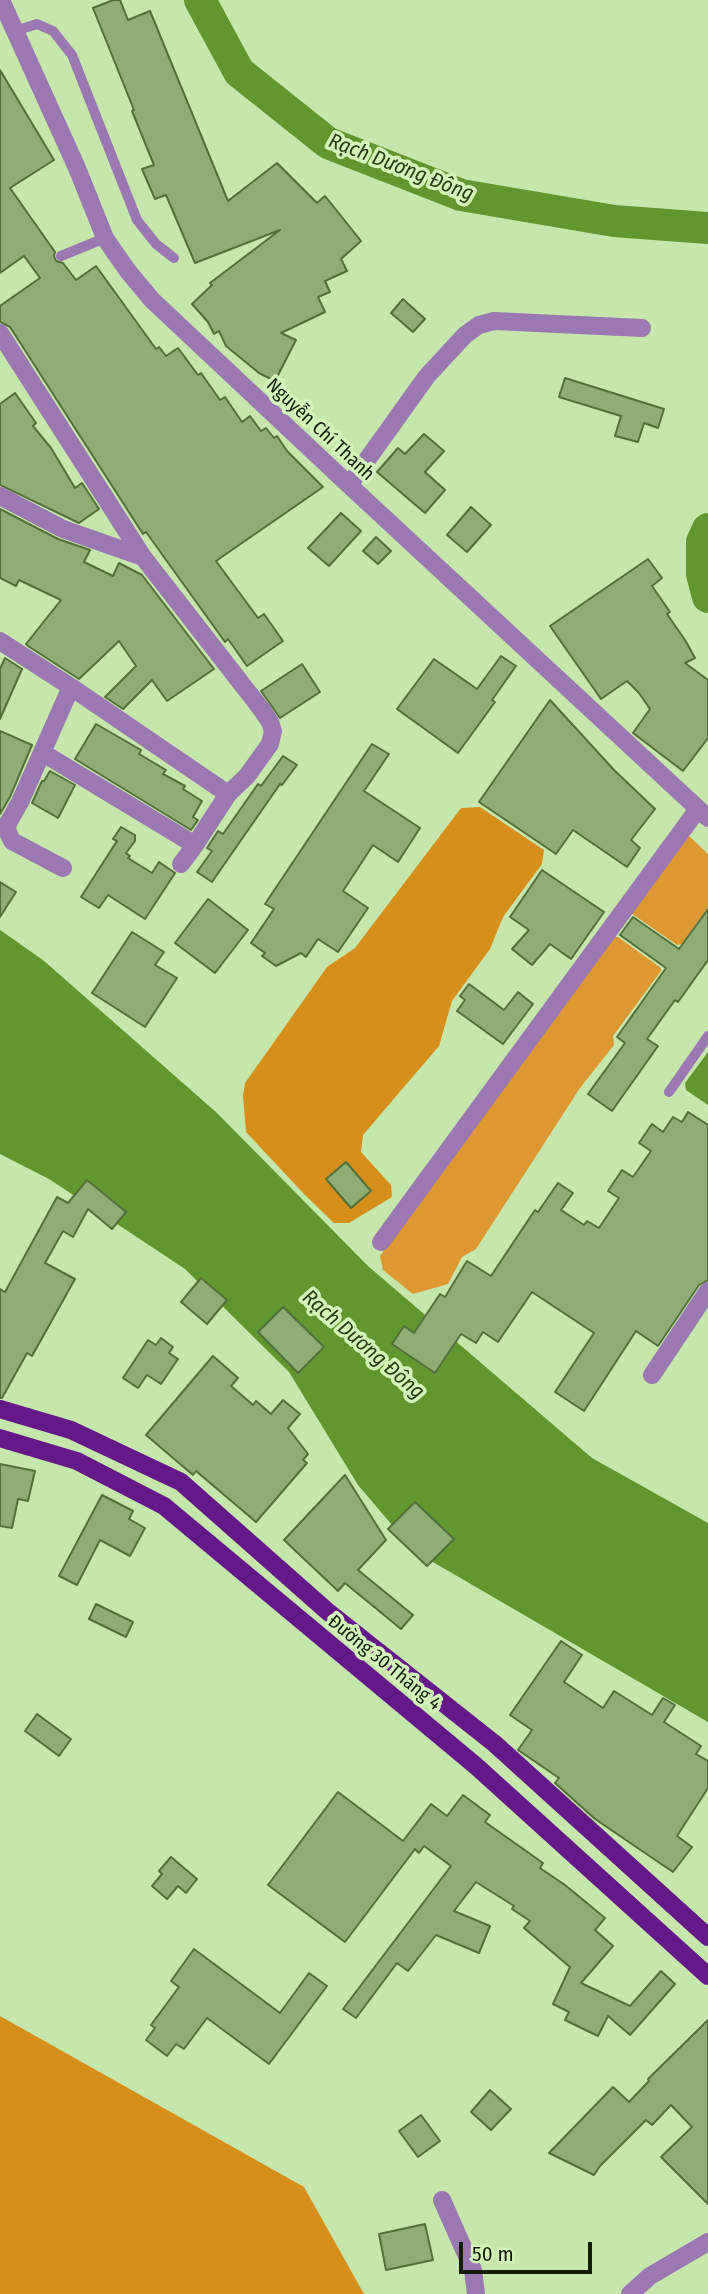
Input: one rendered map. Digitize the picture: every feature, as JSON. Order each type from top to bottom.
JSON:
[{"type":"main road","name":"Đường 30 Tháng 4","points":[[0,1409],[71,1430],[181,1482],[327,1611],[495,1744],[708,1937]]},
{"type":"main road","name":"Đường 30 Tháng 4","points":[[0,1438],[77,1461],[164,1506],[476,1766],[708,1976]]},
{"type":"main road","points":[[164,1506],[181,1482]]},
{"type":"main road","points":[[476,1766],[495,1744]]},
{"type":"street","name":"Nguyễn Chí Thanh","points":[[1,0],[77,168],[105,238],[127,271],[152,300],[703,813]]},
{"type":"street","points":[[349,485],[427,376],[465,335],[479,325],[494,321],[642,328]]},
{"type":"street","points":[[0,333],[143,557],[270,722],[273,731],[270,744],[247,776],[228,794],[181,864]]},
{"type":"street","points":[[0,496],[63,529],[143,557]]},
{"type":"street","points":[[0,641],[228,794]]},
{"type":"street","points":[[63,868],[12,841],[7,830],[71,687]]},
{"type":"street","points":[[43,753],[195,845]]},
{"type":"street","points":[[381,1242],[703,813]]},
{"type":"street","points":[[652,1375],[708,1291]]},
{"type":"street","points":[[442,2200],[473,2270],[476,2294]]},
{"type":"street","points":[[630,2294],[650,2277],[708,2242]]},
{"type":"lane","points":[[15,32],[37,24],[53,31],[72,55],[137,220],[156,244],[174,258]]},
{"type":"lane","points":[[61,256],[105,238]]},
{"type":"lane","points":[[669,1092],[708,1035]]},
{"type":"shaded area","points":[[480,807],[544,850],[542,864],[503,917],[490,949],[452,1001],[439,1046],[363,1135],[361,1152],[391,1185],[392,1197],[349,1223],[334,1223],[246,1132],[243,1096],[245,1083],[327,967],[355,948],[461,808]]},
{"type":"shaded area","points":[[688,835],[708,854],[708,907],[682,944],[677,945],[631,913]]},
{"type":"shaded area","points":[[612,937],[618,937],[661,968],[661,971],[613,1036],[614,1045],[580,1088],[476,1249],[462,1257],[448,1284],[413,1294],[383,1270],[380,1256]]},
{"type":"shaded area","points":[[0,2016],[304,2187],[364,2294],[0,2294]]},
{"type":"water","points":[[0,930],[43,960],[217,1113],[368,1266],[592,1458],[708,1523],[708,1722],[414,1551],[358,1485],[289,1372],[185,1269],[49,1179],[0,1154]]},
{"type":"water","points":[[708,1052],[708,1105],[686,1090],[685,1083]]},
{"type":"building","points":[[120,0],[128,20],[150,11],[228,201],[277,163],[317,203],[325,196],[361,241],[341,259],[347,271],[325,281],[330,292],[318,297],[325,312],[281,333],[296,340],[275,381],[259,373],[226,346],[219,331],[214,334],[208,322],[192,304],[212,285],[210,283],[280,230],[195,263],[166,195],[155,199],[142,169],[154,165],[93,8]]},
{"type":"building","points":[[0,70],[54,160],[10,188],[55,252],[56,261],[63,263],[76,280],[96,266],[156,349],[159,347],[166,356],[178,348],[198,375],[201,373],[220,400],[225,397],[242,422],[250,416],[261,431],[266,428],[274,438],[277,436],[287,451],[323,487],[216,561],[258,618],[264,614],[283,641],[247,666],[228,639],[225,642],[146,532],[143,534],[10,327],[0,322],[0,306],[40,278],[24,256],[0,273]]},
{"type":"building","points":[[403,299],[425,319],[413,332],[391,313]]},
{"type":"building","points":[[565,378],[664,409],[658,428],[644,423],[638,442],[615,436],[621,416],[559,397]]},
{"type":"building","points":[[15,393],[36,423],[33,426],[51,448],[75,488],[82,483],[99,509],[79,523],[0,485],[0,404]]},
{"type":"building","points":[[424,434],[444,451],[425,472],[445,490],[425,513],[377,472],[398,448],[405,454]]},
{"type":"building","points":[[471,507],[491,525],[467,552],[447,535]]},
{"type":"building","points":[[0,509],[58,539],[90,550],[84,562],[113,576],[119,563],[142,575],[214,669],[167,701],[152,680],[123,709],[105,697],[136,666],[119,641],[79,679],[28,646],[26,644],[61,600],[19,580],[16,586],[0,578]]},
{"type":"building","points":[[341,513],[361,531],[329,566],[308,548]]},
{"type":"building","points":[[376,537],[391,551],[378,564],[363,551]]},
{"type":"building","points":[[648,559],[662,578],[652,586],[670,612],[667,614],[695,658],[685,663],[708,680],[708,738],[683,771],[633,733],[650,709],[639,693],[627,681],[601,699],[550,626]]},
{"type":"building","points":[[501,656],[516,666],[492,700],[495,702],[458,753],[397,709],[434,659],[477,689]]},
{"type":"building","points":[[5,658],[22,669],[0,719],[0,669]]},
{"type":"building","points":[[302,664],[320,692],[280,718],[261,691]]},
{"type":"building","points":[[550,700],[614,770],[655,809],[631,840],[640,848],[627,867],[573,830],[556,854],[479,802]]},
{"type":"building","points":[[96,724],[141,750],[139,754],[166,770],[163,774],[185,786],[183,789],[202,801],[193,817],[198,820],[191,830],[75,759]]},
{"type":"building","points":[[0,731],[32,745],[0,814]]},
{"type":"building","points":[[372,744],[389,754],[364,791],[420,828],[398,862],[373,845],[343,891],[368,908],[338,952],[318,939],[306,957],[301,953],[276,966],[262,956],[265,953],[251,943],[274,909],[265,904]]},
{"type":"building","points":[[283,756],[297,765],[282,785],[280,784],[212,882],[197,872],[212,851],[207,848],[218,831],[223,834],[258,784],[261,786]]},
{"type":"building","points":[[50,771],[75,785],[58,818],[32,803]]},
{"type":"building","points":[[121,827],[135,835],[135,841],[126,853],[130,856],[128,858],[152,873],[159,862],[175,873],[145,919],[108,895],[99,908],[81,897],[117,841],[113,839]]},
{"type":"building","points":[[542,870],[604,912],[571,959],[550,944],[532,965],[512,949],[529,930],[510,917]]},
{"type":"building","points":[[0,882],[16,892],[0,917]]},
{"type":"building","points":[[208,899],[248,930],[215,973],[175,943]]},
{"type":"building","points":[[708,909],[708,960],[647,1039],[658,1046],[612,1111],[588,1094],[625,1043],[617,1037],[666,968],[620,935],[633,917],[679,949]]},
{"type":"building","points":[[132,932],[164,952],[155,965],[177,978],[145,1027],[92,993]]},
{"type":"building","points":[[469,984],[504,1010],[518,992],[533,1004],[503,1044],[457,1011],[465,1000],[460,996]]},
{"type":"building","points":[[688,1112],[708,1125],[708,1280],[699,1285],[658,1346],[636,1331],[584,1411],[555,1392],[594,1333],[532,1292],[498,1342],[483,1332],[476,1343],[461,1334],[435,1373],[392,1344],[404,1326],[414,1333],[440,1294],[445,1297],[467,1261],[491,1276],[535,1210],[538,1212],[558,1183],[573,1193],[561,1210],[584,1225],[587,1221],[599,1228],[619,1198],[608,1191],[622,1170],[633,1177],[651,1151],[639,1143],[652,1124],[663,1132],[673,1117],[682,1122]]},
{"type":"building","points":[[346,1162],[371,1191],[351,1208],[326,1179]]},
{"type":"building","points":[[87,1180],[126,1212],[112,1229],[88,1209],[73,1237],[63,1231],[45,1263],[75,1279],[32,1356],[27,1353],[0,1398],[0,1289],[5,1292],[57,1197],[68,1203]]},
{"type":"building","points":[[201,1278],[227,1300],[207,1324],[181,1302]]},
{"type":"building","points":[[283,1307],[324,1347],[298,1373],[258,1332]]},
{"type":"building","points":[[161,1338],[173,1347],[169,1353],[178,1359],[161,1384],[147,1375],[138,1388],[123,1378],[148,1340],[156,1345]]},
{"type":"building","points":[[213,1356],[238,1378],[231,1386],[253,1405],[256,1401],[271,1414],[283,1400],[300,1414],[288,1428],[308,1454],[303,1460],[307,1463],[256,1522],[196,1471],[193,1475],[146,1435]]},
{"type":"building","points":[[0,1464],[35,1471],[28,1501],[18,1499],[12,1528],[0,1526]]},
{"type":"building","points":[[345,1475],[386,1540],[358,1570],[413,1615],[401,1629],[345,1583],[338,1591],[284,1540]]},
{"type":"building","points":[[102,1495],[133,1511],[129,1519],[145,1528],[130,1556],[100,1540],[77,1585],[59,1576]]},
{"type":"building","points":[[415,1502],[454,1539],[427,1566],[388,1529]]},
{"type":"building","points":[[96,1604],[133,1622],[126,1637],[89,1619]]},
{"type":"building","points":[[561,1641],[582,1655],[564,1682],[603,1708],[614,1691],[652,1715],[663,1698],[675,1705],[664,1722],[701,1746],[696,1754],[708,1761],[708,1788],[677,1836],[692,1847],[673,1872],[595,1819],[555,1783],[559,1778],[518,1750],[532,1730],[510,1715]]},
{"type":"building","points":[[37,1714],[71,1739],[59,1756],[25,1731]]},
{"type":"building","points":[[338,1792],[403,1841],[431,1804],[447,1816],[463,1795],[490,1815],[485,1822],[543,1863],[540,1868],[605,1918],[595,1930],[613,1946],[581,1983],[630,2006],[661,1971],[675,1984],[630,2035],[608,2016],[598,2036],[565,2020],[569,2012],[553,2004],[570,1967],[524,1928],[530,1921],[512,1909],[514,1906],[476,1882],[454,1911],[490,1926],[479,1953],[436,1935],[408,1971],[397,1963],[356,2018],[343,2009],[451,1866],[424,1846],[419,1853],[415,1849],[345,1942],[268,1885]]},
{"type":"building","points":[[171,1857],[197,1879],[186,1893],[178,1886],[167,1899],[152,1886],[162,1874],[159,1871]]},
{"type":"building","points":[[194,1949],[280,2013],[309,1973],[327,1986],[269,2064],[207,2018],[184,2049],[176,2044],[167,2056],[146,2040],[155,2028],[151,2025],[179,1987],[171,1981]]},
{"type":"building","points":[[708,2020],[708,2204],[661,2157],[692,2127],[671,2105],[652,2125],[646,2120],[594,2175],[549,2153],[613,2087],[629,2102],[648,2079]]},
{"type":"building","points":[[490,2090],[511,2109],[491,2130],[471,2112]]},
{"type":"building","points":[[421,2115],[440,2141],[418,2157],[399,2131]]},
{"type":"building","points":[[425,2224],[433,2260],[386,2270],[379,2234]]},
{"type":"waterway","name":"Rạch Dương Đông","points":[[200,0],[239,72],[328,143],[461,195],[614,221],[708,228]]},
{"type":"waterway","name":"Rạch Dương Đông","points":[[708,529],[702,542],[702,574],[708,597]]}]
